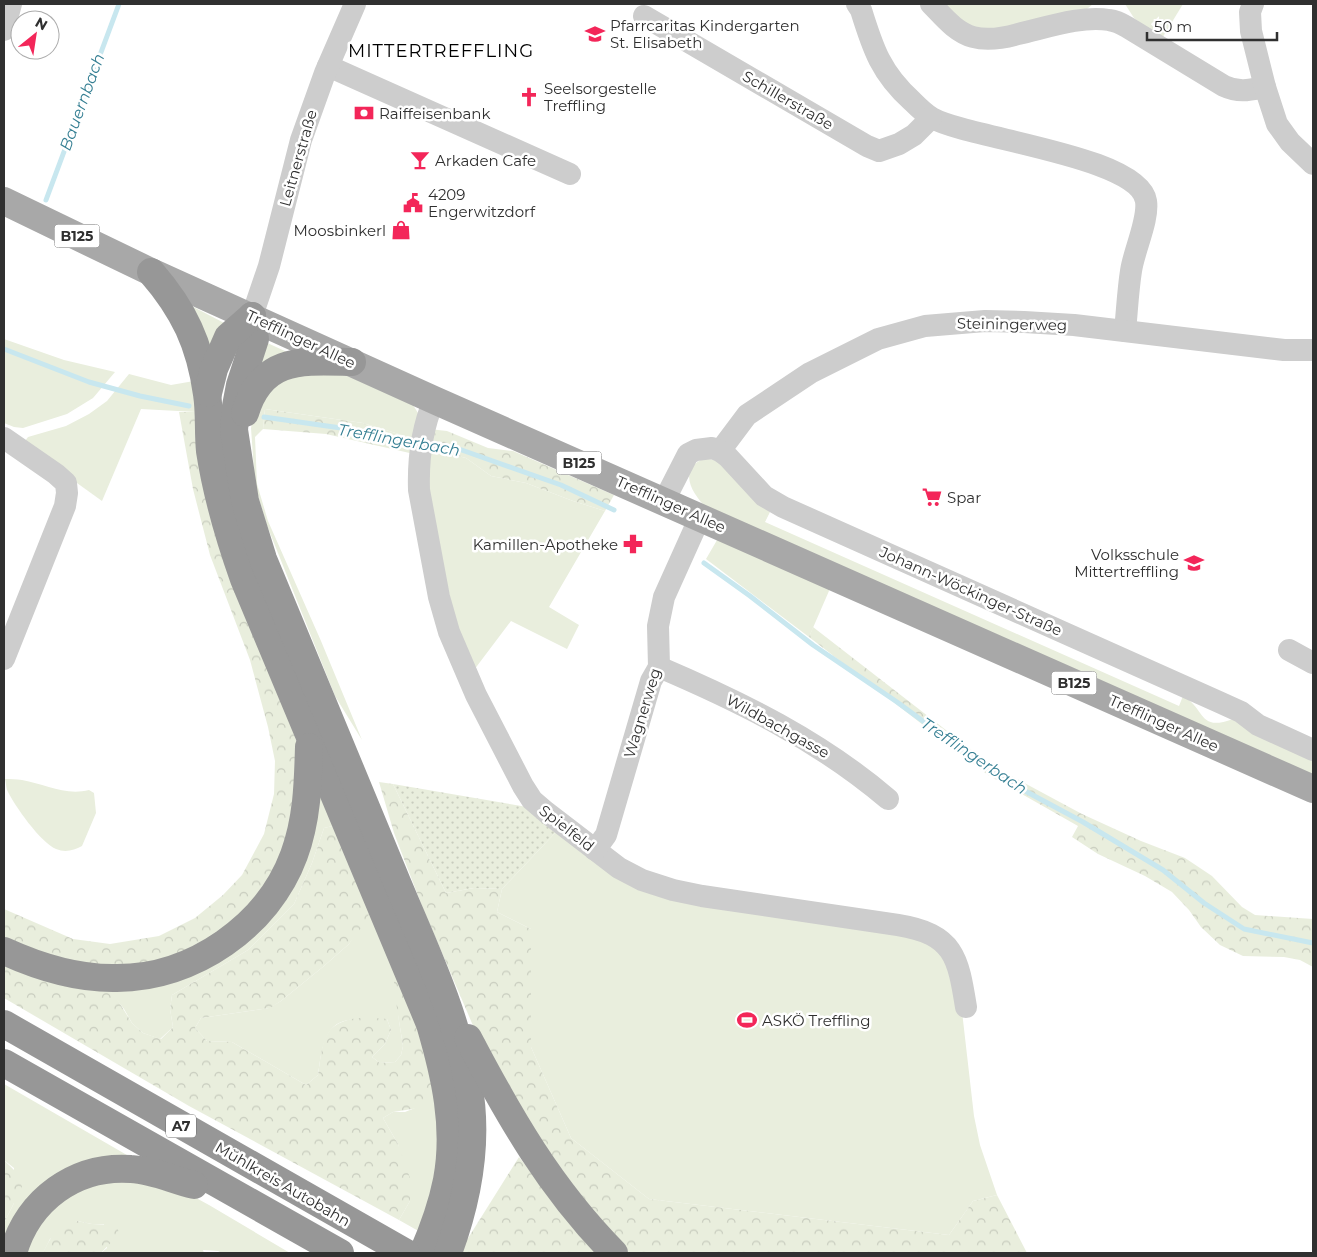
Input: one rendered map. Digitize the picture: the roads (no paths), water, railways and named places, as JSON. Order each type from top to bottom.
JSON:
[{"type":"highway","points":[[152,272],[167,289],[195,340],[208,394],[210,448],[228,536],[309,737],[430,1024],[442,1067],[448,1097],[450,1125],[447,1179],[432,1232],[423,1253]]},
{"type":"highway","points":[[208,394],[214,370],[228,337],[252,316]]},
{"type":"highway","points":[[252,316],[255,338],[240,385],[234,430],[245,501],[263,559],[446,1002],[468,1083],[472,1113],[470,1178],[464,1204],[448,1253]]},
{"type":"highway","points":[[238,456],[242,424],[247,406],[253,392],[272,372],[306,361],[352,362]]},
{"type":"highway","points":[[4,951],[51,968],[85,976],[118,978],[158,973],[190,962],[218,948],[242,930],[264,908],[281,882],[294,856],[307,803],[309,737]]},
{"type":"highway","points":[[446,1002],[531,1151],[574,1210],[614,1253]]},
{"type":"highway","name":"Mühlkreis Autobahn","points":[[4,1024],[359,1228],[406,1253]]},
{"type":"highway","name":"A7","points":[[4,1064],[340,1253]]},
{"type":"highway","points":[[13,1253],[24,1226],[36,1208],[52,1192],[69,1181],[88,1173],[108,1168],[154,1172],[240,1198]]},
{"type":"main road","name":"Trefflinger Allee","points":[[4,201],[152,272],[434,400],[1313,789]]},
{"type":"street","name":"Leitnerstraße","points":[[252,316],[269,266],[301,140],[328,66],[355,4]]},
{"type":"street","points":[[857,4],[861,10],[879,62],[896,87],[932,118],[953,126],[1028,143],[1104,167],[1140,187],[1146,200],[1146,215],[1131,271],[1125,331]]},
{"type":"street","points":[[931,4],[960,31],[972,37],[984,39],[1004,38],[1086,20],[1111,12],[1127,27],[1224,86],[1235,91],[1244,92],[1265,87]]},
{"type":"street","points":[[1245,7],[1265,87],[1277,124],[1290,142],[1313,164]]},
{"type":"street","name":"Schillerstraße","points":[[644,16],[867,146],[879,151],[899,144],[914,135],[932,118]]},
{"type":"street","points":[[328,66],[570,174]]},
{"type":"street","name":"Steiningerweg","points":[[720,451],[738,424],[760,404],[832,361],[878,339],[900,332],[953,323],[985,321],[1074,325],[1284,350],[1313,350]]},
{"type":"street","name":"Spielfeld","points":[[434,400],[424,426],[418,474],[419,490],[439,598],[449,632],[476,695],[511,766],[532,800],[566,829],[619,868],[642,880],[673,890],[702,896],[904,926],[923,932],[943,942],[954,955],[960,973],[966,1007]]},
{"type":"street","points":[[4,438],[56,474],[66,483],[67,493],[65,506],[4,659]]},
{"type":"street","points":[[664,501],[688,454],[704,448],[720,451]]},
{"type":"street","name":"Johann-Wöckinger-Straße","points":[[720,451],[728,457],[764,496],[783,507],[1241,712],[1258,725],[1313,750]]},
{"type":"street","name":"Wagnerweg","points":[[595,850],[606,835],[651,681],[659,667],[658,626],[663,602],[700,517]]},
{"type":"street","points":[[1289,650],[1313,663]]},
{"type":"street","name":"Wildbachgasse","points":[[659,667],[712,690],[778,724],[840,762],[868,781],[888,798]]},
{"type":"waterway","name":"Bauernbach","points":[[46,200],[119,4]]},
{"type":"waterway","name":"Trefflingerbach","points":[[4,349],[89,382],[140,396],[189,406]]},
{"type":"waterway","name":"Trefflingerbach","points":[[264,417],[348,429],[416,443]]},
{"type":"waterway","name":"Trefflingerbach","points":[[427,444],[456,448],[561,485],[614,510]]},
{"type":"waterway","name":"Trefflingerbach","points":[[704,563],[813,645],[897,702],[999,777],[1083,822],[1163,870],[1204,903],[1244,929],[1313,943]]},
{"type":"place","name":"Pfarrcaritas Kindergarten St. Elisabeth","points":[[595,34]]},
{"type":"place","name":"Seelsorgestelle Treffling","points":[[529,97]]},
{"type":"place","name":"Raiffeisenbank","points":[[364,113]]},
{"type":"place","name":"Arkaden Cafe","points":[[420,160]]},
{"type":"place","name":"4209 Engerwitzdorf","points":[[413,203]]},
{"type":"place","name":"Moosbinkerl","points":[[401,230]]},
{"type":"place","name":"Spar","points":[[932,497]]},
{"type":"place","name":"Kamillen-Apotheke","points":[[633,544]]},
{"type":"place","name":"Volksschule Mittertreffling","points":[[1194,563]]},
{"type":"place","name":"ASKÖ Treffling","points":[[747,1020]]},
{"type":"district","name":"MITTERTREFFLING","points":[[441,51]]}]
